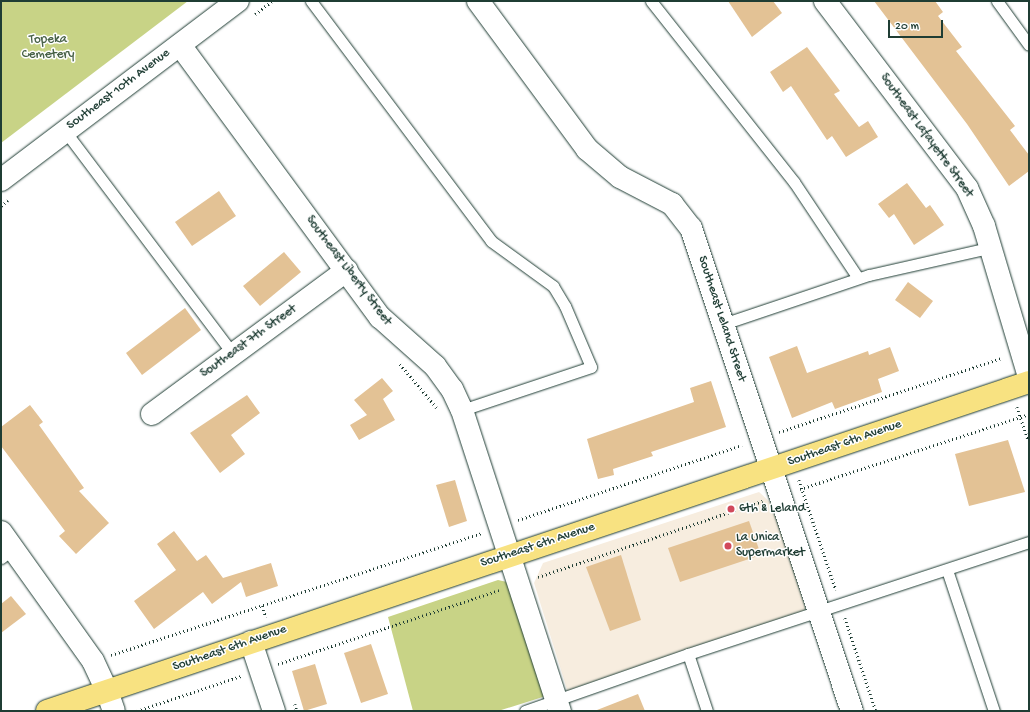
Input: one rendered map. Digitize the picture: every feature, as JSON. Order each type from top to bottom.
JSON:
[{"type":"main road","name":"Southeast 6th Avenue","points":[[47,711],[1029,382]]},
{"type":"street","name":"Southeast 10th Avenue","points":[[1,180],[238,1]]},
{"type":"street","name":"Southeast Leland Street","points":[[478,1],[587,149],[620,177],[661,195],[682,214],[691,228],[852,711]]},
{"type":"street","name":"Southeast Lafayette Street","points":[[825,1],[967,188],[984,226],[989,248],[1029,377]]},
{"type":"street","name":"Southeast Liberty Street","points":[[180,45],[380,317],[444,377],[462,410],[487,528],[558,706]]},
{"type":"street","name":"Southeast 7th Street","points":[[152,414],[346,270]]},
{"type":"street","points":[[5,546],[93,661],[107,691],[114,711]]},
{"type":"street","points":[[251,642],[274,711]]},
{"type":"lane","points":[[311,1],[491,241],[552,286],[565,306],[591,367],[462,410]]},
{"type":"lane","points":[[651,1],[794,182],[858,278]]},
{"type":"lane","points":[[997,1],[1029,46]]},
{"type":"lane","points":[[65,131],[233,354]]},
{"type":"lane","points":[[723,324],[858,278],[989,248]]},
{"type":"lane","points":[[525,711],[558,706],[688,654],[1029,542]]},
{"type":"lane","points":[[946,570],[994,711]]},
{"type":"lane","points":[[688,654],[707,711]]},
{"type":"path","points":[[93,661],[1020,351]]},
{"type":"path","points":[[397,360],[440,413]]},
{"type":"path","points":[[136,711],[781,495],[1029,414]]},
{"type":"path","points":[[487,528],[510,586]]},
{"type":"path","points":[[502,597],[510,586]]},
{"type":"shaded area","points":[[759,492],[772,504],[809,618],[570,699],[534,583],[543,563]]},
{"type":"green space","name":"Topeka Cemetery","points":[[1,1],[188,1],[1,143]]},
{"type":"green space","points":[[498,580],[507,582],[546,696],[498,711],[413,711],[388,617]]},
{"type":"building","points":[[728,1],[773,1],[782,13],[752,37]]},
{"type":"building","points":[[874,1],[935,1],[943,12],[938,16],[962,47],[956,51],[1015,126],[1010,130],[1029,155],[1029,171],[1009,186],[967,124]]},
{"type":"building","points":[[807,47],[840,91],[834,94],[859,127],[868,121],[878,137],[846,157],[832,136],[827,140],[791,86],[783,92],[770,72]]},
{"type":"building","points":[[907,183],[926,208],[930,205],[944,225],[914,245],[894,214],[889,218],[878,204]]},
{"type":"building","points":[[219,191],[236,216],[192,246],[175,222]]},
{"type":"building","points":[[284,252],[301,272],[260,306],[243,286]]},
{"type":"building","points":[[908,282],[933,301],[920,318],[895,300]]},
{"type":"building","points":[[185,308],[201,330],[142,375],[126,353]]},
{"type":"building","points":[[797,346],[807,373],[868,351],[869,355],[890,347],[899,371],[878,379],[882,392],[835,409],[832,402],[792,418],[769,357]]},
{"type":"building","points":[[382,378],[393,391],[383,399],[395,420],[359,440],[350,425],[367,415],[354,400]]},
{"type":"building","points":[[711,381],[726,427],[651,452],[653,456],[613,469],[614,475],[598,479],[587,439],[694,402],[690,388]]},
{"type":"building","points":[[247,395],[260,413],[231,435],[245,454],[220,473],[190,433]]},
{"type":"building","points":[[30,405],[43,422],[39,425],[84,488],[79,491],[109,523],[76,554],[59,536],[65,531],[1,446],[1,427]]},
{"type":"building","points":[[1008,440],[1025,492],[969,506],[955,454]]},
{"type":"building","points":[[455,480],[467,521],[449,527],[436,485]]},
{"type":"building","points":[[749,521],[761,555],[680,582],[668,548]]},
{"type":"building","points":[[174,531],[197,561],[206,555],[223,578],[271,563],[278,586],[246,597],[241,582],[212,604],[203,592],[154,629],[134,601],[176,570],[157,544]]},
{"type":"building","points":[[621,555],[641,620],[610,631],[586,567]]},
{"type":"building","points":[[11,596],[26,614],[1,633],[1,604]]},
{"type":"building","points":[[371,644],[388,694],[361,703],[344,653]]},
{"type":"building","points":[[315,664],[327,704],[304,711],[292,671]]},
{"type":"building","points":[[638,694],[645,711],[597,711],[597,710]]},
{"type":"place","name":"6th & Leland","points":[[731,509]]},
{"type":"place","name":"La Unica Supermarket","points":[[728,546]]}]
